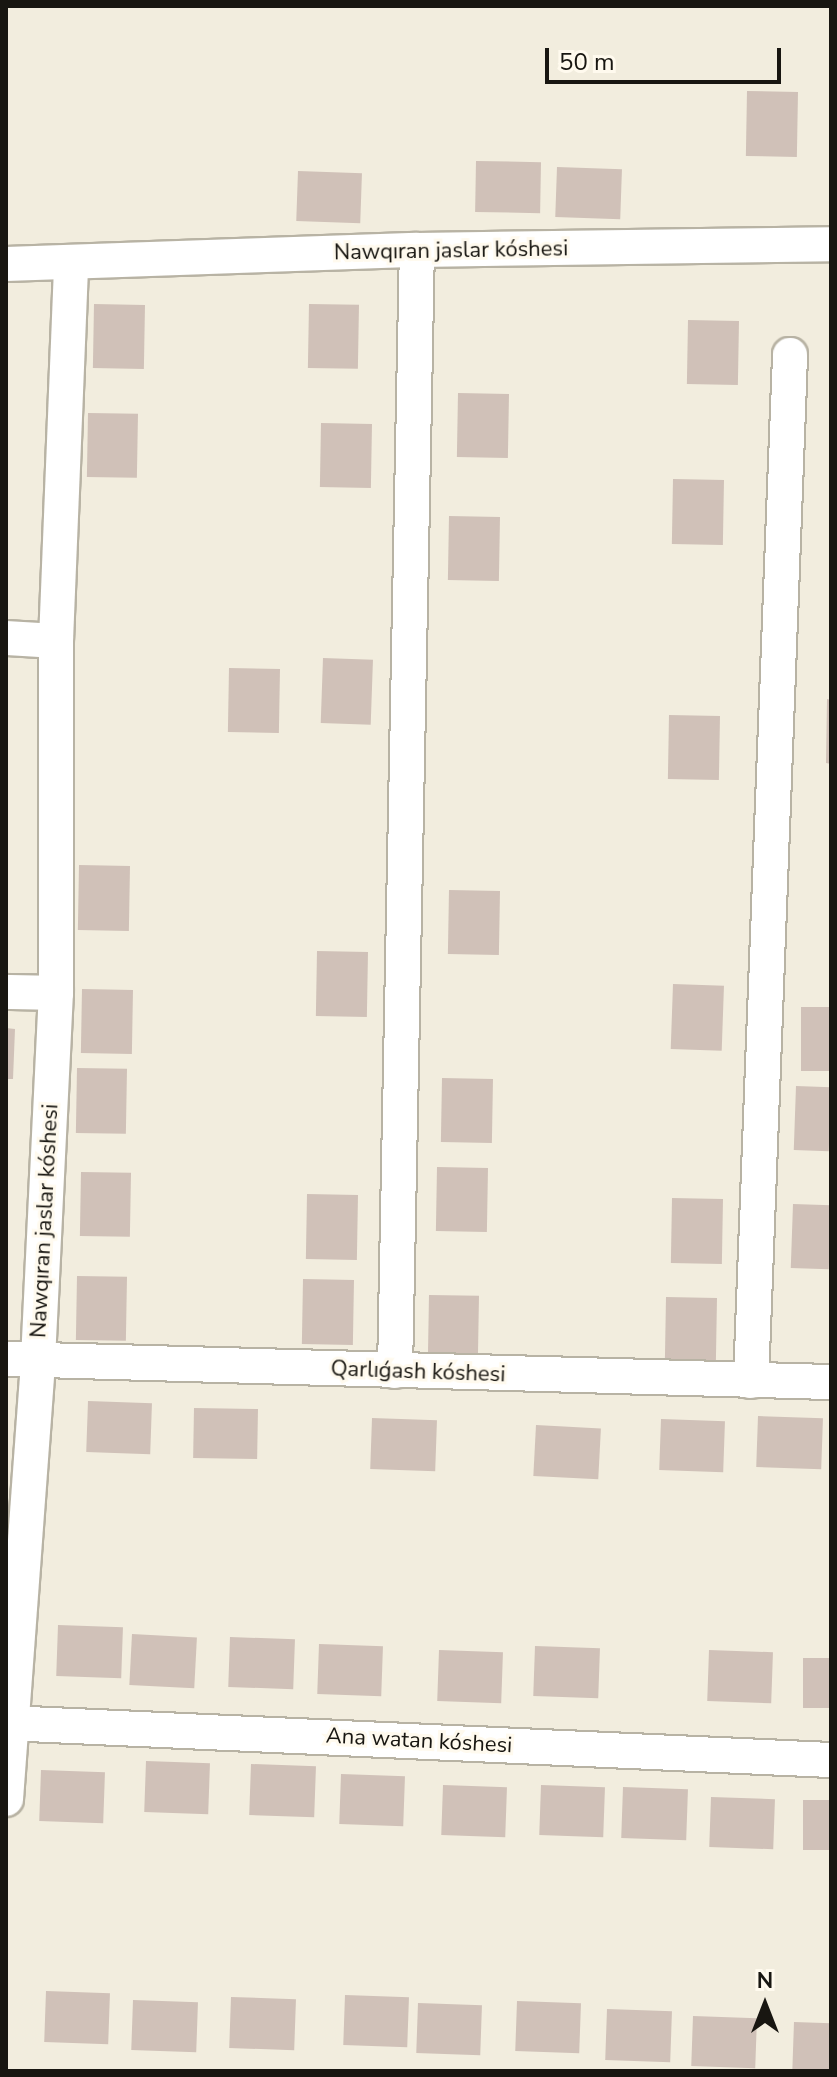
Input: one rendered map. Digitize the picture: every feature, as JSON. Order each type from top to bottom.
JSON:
[{"type":"street","name":"Nawqıran jaslar kóshesi","points":[[6,264],[71,265],[417,250],[831,244]]},
{"type":"street","points":[[395,1371],[417,250]]},
{"type":"street","name":"Nawqıran jaslar kóshesi","points":[[6,1799],[22,1360],[56,993],[56,641],[71,265]]},
{"type":"street","points":[[751,1381],[790,355]]},
{"type":"street","points":[[6,638],[56,641]]},
{"type":"street","points":[[6,992],[56,993]]},
{"type":"street","name":"Qarlıǵash kóshesi","points":[[22,1360],[831,1382]]},
{"type":"street","name":"Ana watan kóshesi","points":[[7,1723],[831,1760]]},
{"type":"building","points":[[747,91],[798,92],[797,157],[746,156]]},
{"type":"building","points":[[476,161],[541,162],[540,213],[475,212]]},
{"type":"building","points":[[557,167],[622,169],[620,219],[555,217]]},
{"type":"building","points":[[298,171],[362,173],[360,223],[296,221]]},
{"type":"building","points":[[94,304],[145,305],[144,369],[93,368]]},
{"type":"building","points":[[309,304],[359,305],[358,369],[308,368]]},
{"type":"building","points":[[688,320],[739,321],[738,385],[687,384]]},
{"type":"building","points":[[458,393],[509,394],[508,458],[457,457]]},
{"type":"building","points":[[88,413],[138,414],[137,478],[87,477]]},
{"type":"building","points":[[321,423],[372,424],[371,488],[320,487]]},
{"type":"building","points":[[673,479],[724,480],[723,545],[672,544]]},
{"type":"building","points":[[449,516],[500,517],[499,581],[448,580]]},
{"type":"building","points":[[323,658],[373,660],[371,725],[321,723]]},
{"type":"building","points":[[229,668],[280,669],[279,733],[228,732]]},
{"type":"building","points":[[827,699],[831,700],[831,764],[826,763]]},
{"type":"building","points":[[669,715],[720,716],[719,780],[668,779]]},
{"type":"building","points":[[79,865],[130,866],[129,931],[78,930]]},
{"type":"building","points":[[449,890],[500,891],[499,955],[448,954]]},
{"type":"building","points":[[317,951],[368,952],[367,1017],[316,1016]]},
{"type":"building","points":[[673,984],[724,986],[722,1051],[671,1049]]},
{"type":"building","points":[[82,989],[133,990],[132,1054],[81,1053]]},
{"type":"building","points":[[801,1007],[831,1007],[831,1071],[801,1071]]},
{"type":"building","points":[[6,1028],[15,1029],[13,1079],[6,1079]]},
{"type":"building","points":[[77,1068],[127,1069],[126,1134],[76,1133]]},
{"type":"building","points":[[442,1078],[493,1079],[492,1143],[441,1142]]},
{"type":"building","points":[[796,1086],[831,1087],[829,1151],[794,1150]]},
{"type":"building","points":[[437,1167],[488,1168],[487,1232],[436,1231]]},
{"type":"building","points":[[81,1172],[131,1173],[130,1237],[80,1236]]},
{"type":"building","points":[[307,1194],[358,1195],[357,1260],[306,1259]]},
{"type":"building","points":[[672,1198],[723,1199],[722,1264],[671,1263]]},
{"type":"building","points":[[793,1204],[831,1205],[829,1269],[791,1268]]},
{"type":"building","points":[[77,1276],[127,1277],[126,1341],[76,1340]]},
{"type":"building","points":[[303,1279],[354,1280],[353,1345],[302,1344]]},
{"type":"building","points":[[429,1295],[479,1296],[478,1361],[428,1360]]},
{"type":"building","points":[[666,1297],[717,1298],[716,1362],[665,1361]]},
{"type":"building","points":[[88,1401],[152,1403],[150,1454],[86,1452]]},
{"type":"building","points":[[194,1408],[258,1409],[257,1459],[193,1458]]},
{"type":"building","points":[[758,1416],[823,1418],[821,1469],[756,1467]]},
{"type":"building","points":[[372,1418],[437,1420],[435,1471],[370,1469]]},
{"type":"building","points":[[661,1419],[725,1421],[723,1472],[659,1470]]},
{"type":"building","points":[[536,1425],[601,1428],[598,1479],[533,1476]]},
{"type":"building","points":[[58,1625],[123,1627],[121,1678],[56,1676]]},
{"type":"building","points":[[132,1634],[197,1637],[194,1688],[129,1685]]},
{"type":"building","points":[[230,1637],[295,1639],[293,1689],[228,1687]]},
{"type":"building","points":[[319,1644],[383,1646],[381,1696],[317,1694]]},
{"type":"building","points":[[535,1646],[600,1648],[598,1698],[533,1696]]},
{"type":"building","points":[[439,1650],[503,1652],[501,1703],[437,1701]]},
{"type":"building","points":[[709,1650],[773,1652],[771,1703],[707,1701]]},
{"type":"building","points":[[803,1658],[831,1658],[831,1708],[803,1708]]},
{"type":"building","points":[[146,1761],[210,1763],[208,1814],[144,1812]]},
{"type":"building","points":[[251,1764],[316,1766],[314,1817],[249,1815]]},
{"type":"building","points":[[41,1770],[105,1772],[103,1823],[39,1821]]},
{"type":"building","points":[[341,1774],[405,1776],[403,1826],[339,1824]]},
{"type":"building","points":[[443,1785],[507,1787],[505,1837],[441,1835]]},
{"type":"building","points":[[541,1785],[605,1787],[603,1837],[539,1835]]},
{"type":"building","points":[[623,1787],[688,1789],[686,1840],[621,1838]]},
{"type":"building","points":[[711,1797],[775,1799],[773,1849],[709,1847]]},
{"type":"building","points":[[803,1800],[831,1800],[831,1850],[803,1850]]},
{"type":"building","points":[[46,1991],[110,1993],[108,2044],[44,2042]]},
{"type":"building","points":[[345,1995],[409,1997],[407,2047],[343,2045]]},
{"type":"building","points":[[231,1997],[296,1999],[294,2050],[229,2048]]},
{"type":"building","points":[[133,2000],[198,2002],[196,2052],[131,2050]]},
{"type":"building","points":[[517,2001],[581,2003],[579,2053],[515,2051]]},
{"type":"building","points":[[418,2003],[482,2005],[480,2055],[416,2053]]},
{"type":"building","points":[[607,2009],[672,2011],[670,2062],[605,2060]]},
{"type":"building","points":[[693,2016],[757,2018],[755,2068],[691,2066]]},
{"type":"building","points":[[794,2022],[831,2023],[829,2071],[792,2071]]}]
